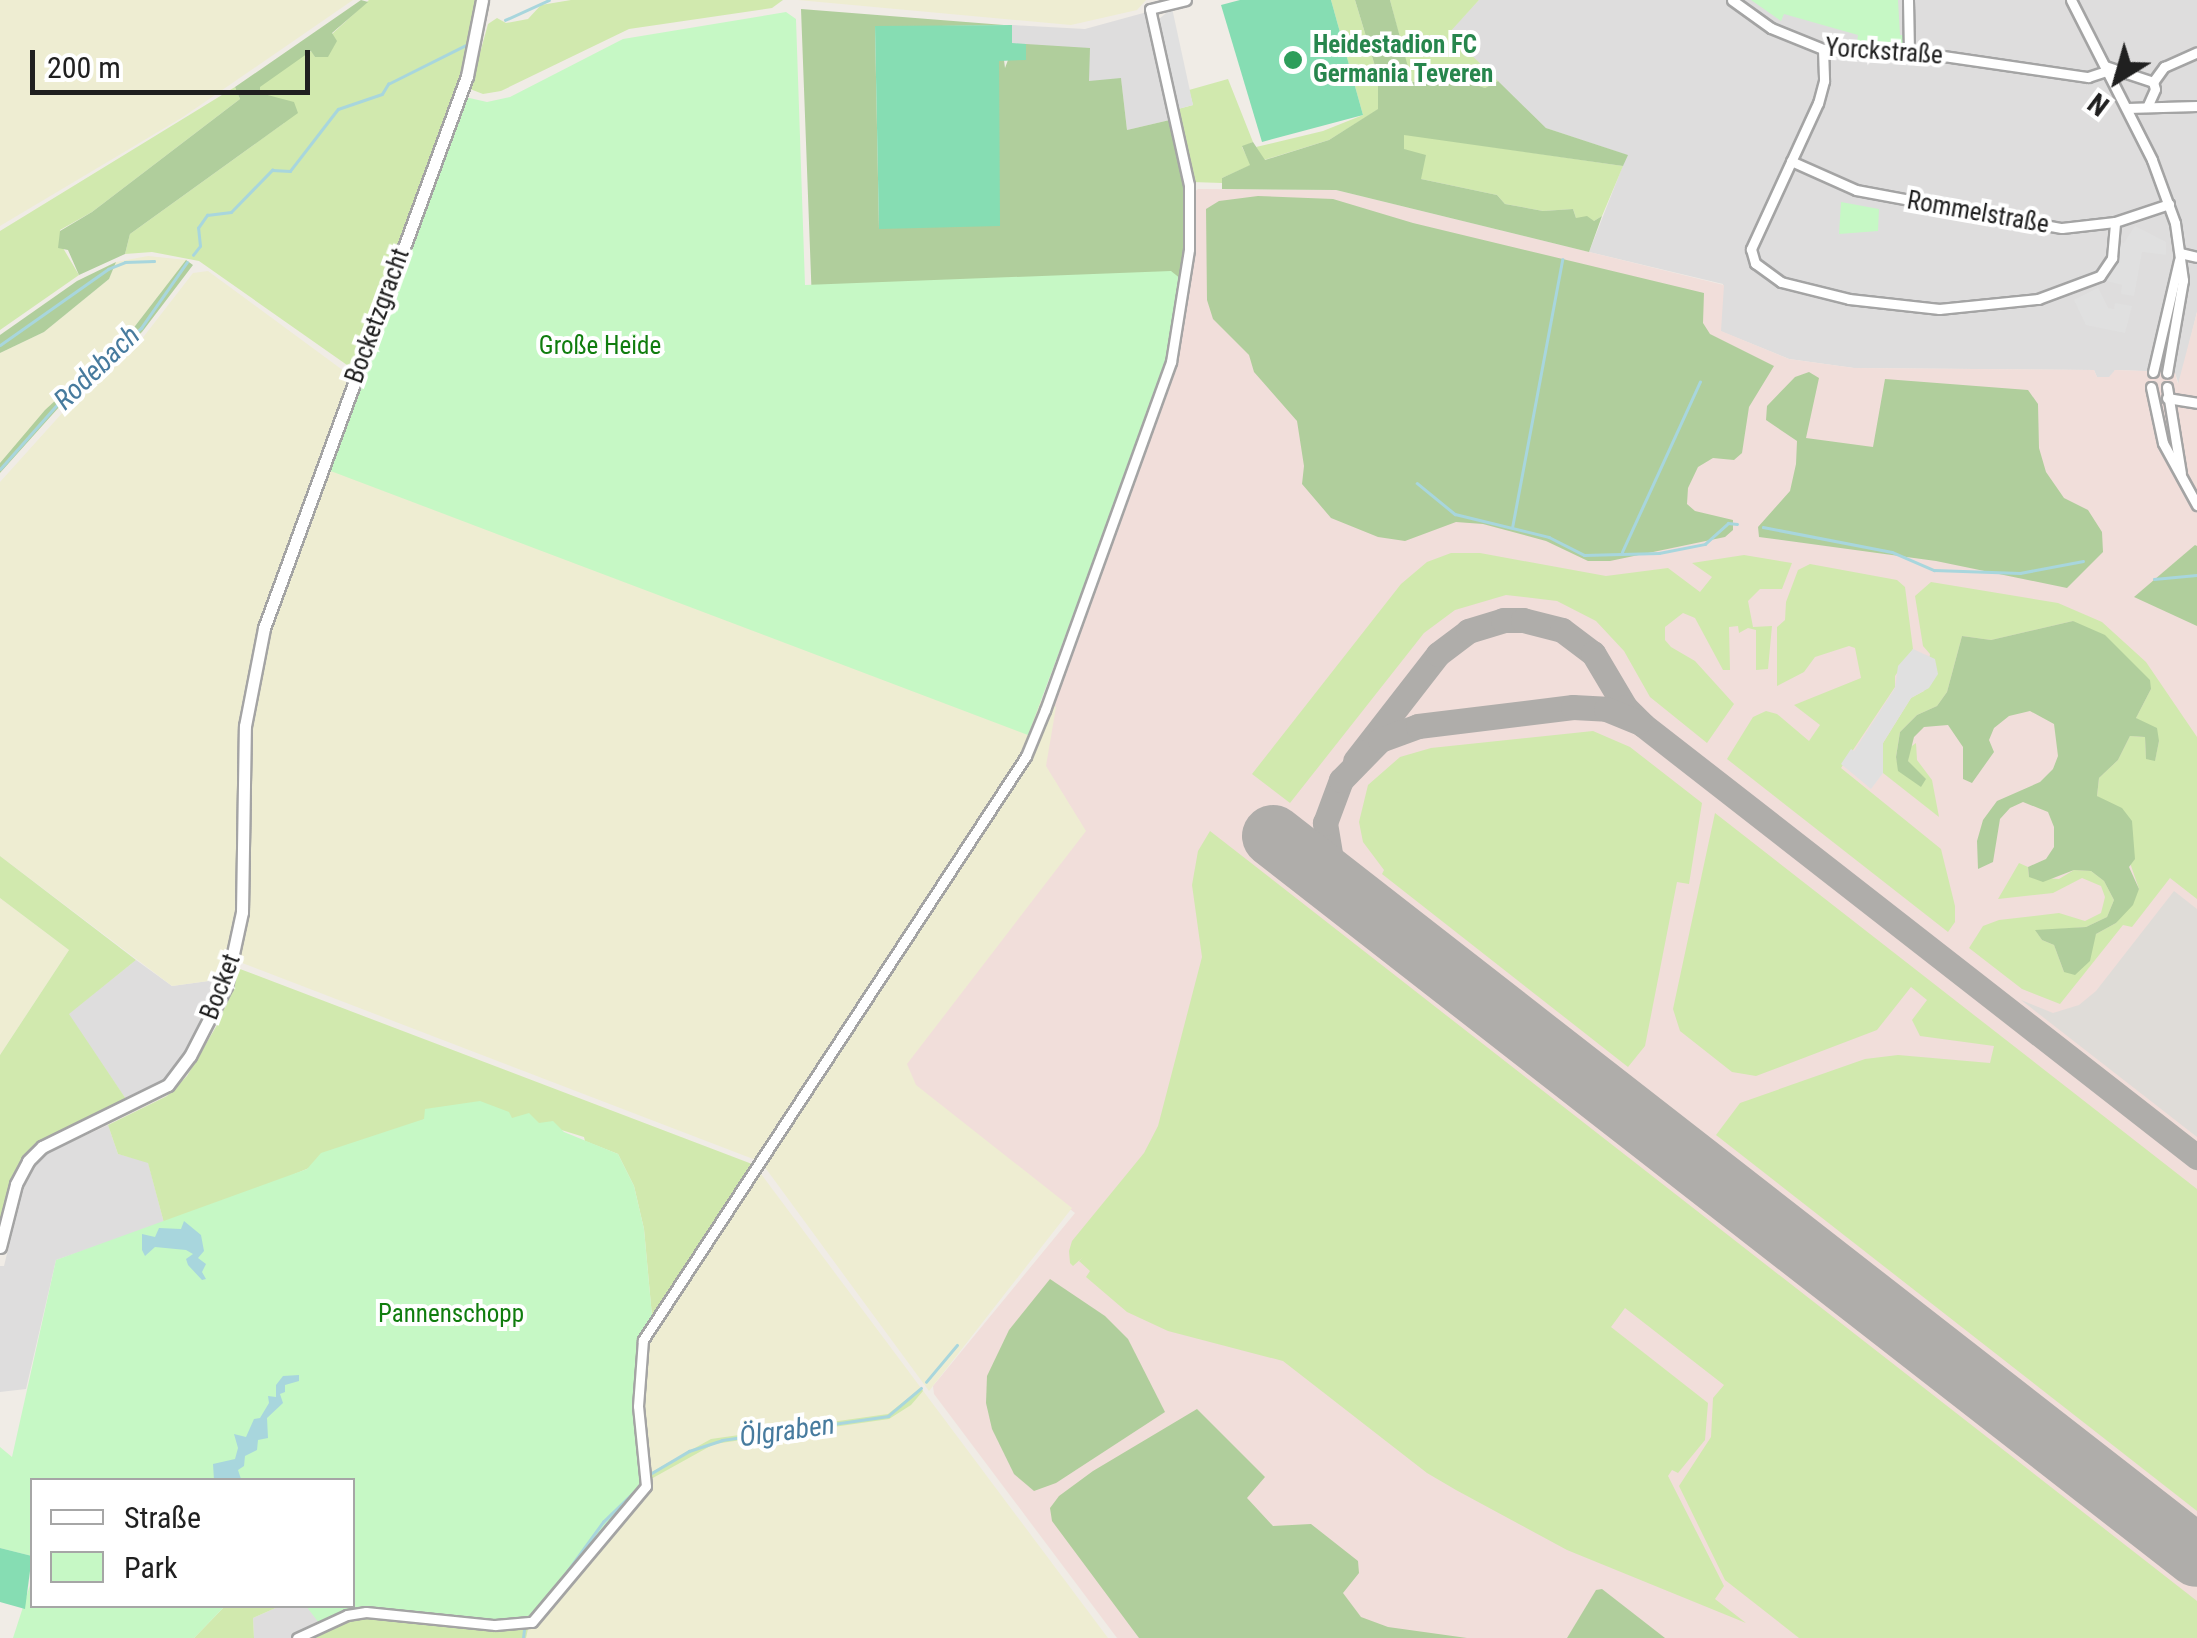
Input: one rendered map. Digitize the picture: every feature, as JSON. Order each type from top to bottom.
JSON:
[{"type":"street","name":"Bocketzgracht","points":[[264,628],[466,76],[482,0]]},
{"type":"street","points":[[297,1638],[347,1615],[366,1612],[496,1625],[532,1622],[646,1486],[638,1406],[640,1356],[656,1317],[1026,756],[1045,710],[1171,362],[1186,268],[1188,185],[1150,10],[1186,0]]},
{"type":"street","name":"Yorckstraße","points":[[1732,0],[1771,28],[1823,49],[1863,54],[1909,51],[2088,77],[2106,68]]},
{"type":"street","points":[[1908,0],[1909,51]]},
{"type":"street","points":[[2071,0],[2127,108],[2169,204],[2183,280],[2168,371]]},
{"type":"street","points":[[1823,49],[1824,81],[1818,103],[1752,249],[1755,263],[1803,290],[1849,299],[1939,308],[2006,304],[2071,290],[2100,276],[2108,267],[2115,245],[2115,222]]},
{"type":"street","points":[[2148,106],[2153,82],[2171,61],[2197,52]]},
{"type":"street","points":[[2106,68],[2153,82]]},
{"type":"street","points":[[2127,108],[2197,106]]},
{"type":"street","name":"Rommelstraße","points":[[1790,161],[1823,178],[1882,196],[2062,228],[2115,222],[2169,204]]},
{"type":"street","points":[[2180,253],[2197,257]]},
{"type":"street","points":[[2154,370],[2180,253]]},
{"type":"street","points":[[2152,387],[2162,443],[2197,505]]},
{"type":"street","points":[[2182,481],[2167,393],[2197,402]]},
{"type":"street","name":"Bocket","points":[[0,1247],[17,1182],[28,1161],[42,1147],[168,1084],[190,1056],[226,986],[242,912],[245,726],[264,628]]},
{"type":"shaded area","points":[[1479,0],[2197,0],[2197,312],[2179,385],[2175,373],[2144,371],[2115,370],[2110,378],[2097,377],[2094,370],[1854,368],[1789,359],[1720,331],[1723,284],[1589,252],[1627,155],[1546,128],[1448,33]]},
{"type":"shaded area","points":[[1172,8],[1193,105],[1178,109],[1159,30],[1159,19]]},
{"type":"shaded area","points":[[1147,12],[1174,119],[1127,130],[1121,79],[1089,82],[1011,44],[1012,25],[1085,29]]},
{"type":"shaded area","points":[[1198,189],[1336,190],[1724,285],[1721,331],[1789,359],[1854,368],[2094,370],[2097,377],[2109,377],[2115,370],[2145,371],[2175,373],[2178,384],[2197,312],[2197,1638],[1117,1638],[934,1394],[933,1386],[1075,1213],[894,1071],[1041,769],[1053,706],[1178,354],[1193,263],[1192,194]]},
{"type":"shaded area","points":[[2135,226],[2166,242],[2166,255],[2142,252],[2134,296],[2121,294],[2122,285],[2102,280],[2120,242],[2124,243]]},
{"type":"shaded area","points":[[2098,288],[2108,308],[2114,309],[2115,303],[2132,306],[2125,333],[2086,325],[2074,300]]},
{"type":"shaded area","points":[[1913,649],[1935,659],[1938,674],[1929,688],[1911,698],[1883,743],[1883,773],[1871,789],[1841,764],[1851,749],[1854,751],[1895,688],[1898,666]]},
{"type":"shaded area","points":[[2174,891],[2197,909],[2197,1137],[2021,1000],[2053,1013],[2079,1005],[2096,991]]},
{"type":"shaded area","points":[[136,960],[172,986],[223,979],[195,1041],[162,1084],[128,1102],[68,1014]]},
{"type":"shaded area","points":[[108,1125],[118,1154],[148,1162],[164,1223],[56,1260],[26,1389],[0,1392],[0,1266],[4,1266],[23,1188],[39,1157]]},
{"type":"shaded area","points":[[276,1608],[311,1608],[323,1629],[306,1638],[254,1638],[253,1618]]},
{"type":"green space","points":[[0,0],[353,0],[183,117],[0,226]]},
{"type":"green space","points":[[361,0],[368,2],[332,33],[337,41],[328,57],[315,57],[311,51],[260,87],[260,93],[294,102],[298,113],[130,234],[125,254],[79,275],[68,250],[58,248],[60,231],[92,212],[240,99],[235,87]]},
{"type":"green space","points":[[369,0],[477,0],[462,74],[430,164],[357,360],[347,365],[199,261],[152,252],[125,254],[130,234],[284,123],[259,93],[259,87],[303,55],[312,51],[315,57],[332,34]]},
{"type":"green space","points":[[571,0],[783,0],[772,8],[629,29],[501,91],[483,94],[470,89],[488,24],[497,18],[506,23],[528,19],[541,5]]},
{"type":"green space","points":[[798,0],[1146,0],[1137,10],[1071,25]]},
{"type":"green space","name":"Heidestadion FC Germania Teveren","points":[[1240,0],[1331,0],[1363,115],[1262,142],[1221,5]]},
{"type":"green space","points":[[1331,0],[1355,0],[1378,76],[1379,109],[1329,140],[1264,160],[1256,147],[1323,131],[1363,115]]},
{"type":"green space","points":[[1355,0],[1390,0],[1412,82],[1456,78],[1485,88],[1498,81],[1546,128],[1628,155],[1623,166],[1404,135],[1404,149],[1426,155],[1421,179],[1497,195],[1505,204],[1543,211],[1573,209],[1576,218],[1587,216],[1594,221],[1602,216],[1589,252],[1336,190],[1222,189],[1222,178],[1250,165],[1242,146],[1253,142],[1265,160],[1329,140],[1378,109],[1378,76]]},
{"type":"green space","points":[[1390,0],[1479,0],[1449,33],[1498,81],[1485,88],[1456,78],[1411,82]]},
{"type":"green space","points":[[1751,0],[1898,0],[1900,35],[1905,35],[1905,42],[1901,48],[1856,49],[1858,35],[1784,14],[1781,21]]},
{"type":"green space","points":[[801,9],[1004,25],[875,27],[879,229],[999,60],[1004,60],[1005,68],[1008,60],[1025,60],[1026,44],[1090,48],[1089,81],[1121,78],[1127,130],[1174,119],[1186,185],[1187,248],[1176,325],[812,303]]},
{"type":"green space","name":"Große Heide","points":[[786,12],[796,19],[805,285],[1171,271],[1181,279],[1170,357],[1028,735],[328,470],[465,97],[487,102],[510,97],[623,39]]},
{"type":"green space","points":[[1012,25],[1012,43],[1026,44],[1026,60],[999,61],[1000,226],[879,229],[875,26]]},
{"type":"green space","points":[[1228,79],[1253,142],[1242,147],[1251,165],[1222,178],[1222,183],[1192,182],[1178,109],[1193,105],[1189,90]]},
{"type":"green space","points":[[235,87],[240,99],[92,212],[60,230],[63,248],[79,275],[0,330],[0,231]]},
{"type":"green space","points":[[1404,134],[1623,166],[1602,216],[1594,221],[1576,218],[1573,209],[1543,211],[1505,204],[1497,195],[1421,179],[1404,149]]},
{"type":"green space","points":[[1258,196],[1333,199],[1413,223],[1704,293],[1703,323],[1710,334],[1774,366],[1749,407],[1742,453],[1734,460],[1713,458],[1698,467],[1688,488],[1687,504],[1695,511],[1733,520],[1733,530],[1725,537],[1610,561],[1588,561],[1546,541],[1483,524],[1456,522],[1405,541],[1378,537],[1331,518],[1302,484],[1304,466],[1297,421],[1254,372],[1249,355],[1213,319],[1207,300],[1206,209],[1219,201]]},
{"type":"green space","points":[[1841,202],[1879,209],[1878,231],[1839,234]]},
{"type":"green space","points":[[148,256],[186,260],[132,330],[62,393],[0,463],[0,353],[44,332],[109,279],[116,262]]},
{"type":"green space","points":[[186,260],[193,265],[142,332],[60,406],[0,473],[0,463],[45,410],[132,330]]},
{"type":"green space","points":[[116,262],[109,279],[44,332],[0,353],[0,335],[77,281]]},
{"type":"green space","points":[[208,271],[352,377],[342,441],[1056,707],[1046,766],[1086,831],[907,1064],[916,1085],[1072,1208],[929,1391],[761,1162],[229,958],[223,979],[172,986],[0,856],[0,482],[73,401],[141,340],[193,273]]},
{"type":"green space","points":[[1809,372],[1819,378],[1806,438],[1873,447],[1885,379],[2028,390],[2038,404],[2039,448],[2046,472],[2064,498],[2088,510],[2102,532],[2103,552],[2067,588],[1936,561],[1759,537],[1758,527],[1790,491],[1796,464],[1797,441],[1766,420],[1767,406],[1795,377]]},
{"type":"green space","points":[[2197,546],[2197,626],[2134,597]]},
{"type":"green space","points":[[1451,553],[1480,553],[1606,576],[1668,568],[1700,592],[1712,577],[1692,563],[1744,555],[1792,563],[1782,589],[1760,589],[1748,601],[1753,627],[1772,626],[1768,669],[1756,670],[1756,630],[1748,628],[1739,633],[1738,626],[1729,627],[1730,670],[1723,670],[1695,618],[1683,613],[1665,627],[1665,640],[1671,647],[1695,661],[1734,704],[1707,743],[1650,697],[1624,651],[1596,621],[1557,601],[1506,595],[1455,610],[1424,633],[1290,803],[1252,774],[1401,584],[1427,562]]},
{"type":"green space","points":[[1810,564],[1897,580],[1905,587],[1913,649],[1895,676],[1895,687],[1841,768],[1941,849],[1955,906],[1955,922],[1948,932],[1727,759],[1753,717],[1766,711],[1777,714],[1809,741],[1820,725],[1794,705],[1861,678],[1855,648],[1849,646],[1815,657],[1804,672],[1777,686],[1777,627],[1785,620],[1786,602],[1798,570]]},
{"type":"green space","points":[[1931,582],[2058,603],[2102,622],[2146,662],[2197,737],[2197,899],[2170,878],[2132,927],[2123,925],[2060,1004],[2022,989],[1969,948],[1983,926],[1999,920],[2059,913],[2085,921],[2101,913],[2105,897],[2101,886],[2082,878],[2053,893],[1998,899],[2019,863],[2028,867],[2029,877],[2059,879],[2074,870],[2091,871],[2104,881],[2114,900],[2107,917],[2086,927],[2036,931],[2042,940],[2054,945],[2064,972],[2096,934],[2116,923],[2139,889],[2110,805],[2097,796],[2099,778],[2118,760],[2130,736],[2145,737],[2146,758],[2155,760],[2159,741],[2136,718],[2151,689],[2073,621],[1991,640],[1962,636],[1947,692],[1937,706],[1917,715],[1900,732],[1896,757],[1899,771],[1914,772],[1908,761],[1909,748],[1916,743],[1917,760],[1932,780],[1939,817],[1883,773],[1880,759],[1883,743],[1911,698],[1924,691],[1930,654],[1923,646],[1915,596]]},
{"type":"green space","points":[[2073,621],[2105,635],[2150,680],[2151,689],[2136,718],[2157,728],[2159,741],[2155,761],[2146,759],[2145,737],[2130,736],[2118,760],[2099,778],[2097,796],[2122,808],[2132,821],[2135,859],[2129,867],[2139,889],[2133,905],[2116,923],[2096,934],[2090,961],[2075,975],[2064,972],[2054,945],[2042,940],[2035,930],[2086,927],[2107,917],[2114,900],[2104,881],[2091,871],[2074,870],[2043,882],[2029,877],[2028,867],[2046,859],[2054,847],[2054,827],[2048,812],[2023,802],[2010,808],[2000,819],[1993,862],[1978,869],[1977,841],[1983,820],[1997,801],[2040,782],[2053,769],[2058,756],[2054,724],[2030,711],[2009,716],[1994,728],[1989,740],[1994,752],[1972,783],[1963,779],[1963,747],[1948,725],[1924,727],[1914,737],[1908,761],[1926,779],[1921,787],[1898,771],[1896,757],[1900,732],[1917,715],[1937,706],[1947,692],[1962,636],[1991,640]]},
{"type":"green space","points":[[1593,731],[1630,747],[1702,803],[1689,884],[1677,882],[1645,1046],[1628,1067],[1382,874],[1384,870],[1363,842],[1359,822],[1368,785],[1400,757],[1431,748]]},
{"type":"green space","points":[[1715,813],[2197,1189],[2197,1511],[1716,1135],[1740,1103],[1865,1059],[1898,1055],[1990,1063],[1994,1046],[1920,1036],[1912,1020],[1927,1000],[1911,987],[1877,1030],[1756,1076],[1732,1072],[1680,1031],[1673,1009]]},
{"type":"green space","points":[[1210,831],[2197,1601],[2197,1638],[1799,1638],[1725,1580],[1679,1486],[1711,1437],[1713,1398],[1724,1385],[1625,1308],[1611,1327],[1708,1403],[1705,1440],[1678,1473],[1672,1470],[1668,1476],[1724,1586],[1715,1599],[1746,1623],[1567,1550],[1456,1490],[1427,1473],[1283,1361],[1168,1331],[1127,1312],[1086,1277],[1090,1271],[1079,1261],[1083,1257],[1073,1266],[1070,1263],[1069,1251],[1072,1241],[1144,1153],[1158,1126],[1202,957],[1192,885],[1198,851]]},
{"type":"green space","points":[[0,856],[136,960],[69,1014],[128,1102],[57,1132],[27,1153],[13,1179],[0,1224],[0,1055],[69,950],[0,898]]},
{"type":"green space","points":[[0,898],[69,950],[0,1055]]},
{"type":"green space","points":[[240,969],[752,1164],[652,1316],[644,1229],[634,1186],[618,1154],[585,1141],[584,1137],[539,1123],[425,1109],[425,1119],[188,1219],[164,1223],[148,1163],[118,1154],[108,1125],[167,1096],[187,1076],[217,1025]]},
{"type":"green space","name":"Pannenschopp","points":[[480,1101],[509,1112],[512,1118],[529,1113],[539,1123],[553,1121],[564,1132],[618,1154],[634,1186],[644,1229],[652,1316],[636,1412],[644,1483],[534,1620],[518,1623],[347,1611],[319,1623],[308,1608],[355,1608],[355,1478],[30,1478],[30,1556],[0,1548],[0,1447],[12,1457],[56,1260],[307,1169],[321,1153],[424,1119],[425,1109]]},
{"type":"green space","points":[[758,1170],[1108,1638],[306,1638],[528,1629],[540,1624],[609,1529],[652,1485],[642,1444],[646,1339]]},
{"type":"green space","points":[[1050,1279],[1105,1316],[1128,1339],[1165,1412],[1056,1483],[1034,1491],[1014,1474],[992,1429],[986,1403],[987,1376],[1009,1330]]},
{"type":"green space","points":[[921,1388],[923,1391],[911,1405],[889,1419],[714,1444],[651,1479],[650,1473],[711,1439],[888,1414]]},
{"type":"green space","points":[[1197,1409],[1265,1477],[1247,1498],[1273,1526],[1311,1524],[1358,1561],[1359,1573],[1343,1593],[1361,1617],[1388,1627],[1467,1638],[1139,1638],[1052,1521],[1050,1508],[1059,1496],[1093,1471]]},
{"type":"green space","points":[[0,1548],[30,1556],[25,1609],[0,1602]]},
{"type":"green space","points":[[30,1585],[30,1608],[223,1608],[194,1638],[13,1638]]},
{"type":"green space","points":[[1602,1589],[1665,1638],[1567,1638],[1596,1590]]},
{"type":"green space","points":[[223,1608],[276,1608],[253,1618],[254,1638],[194,1638]]},
{"type":"green space","points":[[369,1615],[528,1629],[526,1638],[306,1638],[349,1617]]},
{"type":"water","points":[[184,1221],[201,1235],[204,1251],[198,1258],[206,1264],[202,1272],[206,1279],[202,1280],[188,1265],[186,1259],[193,1254],[186,1250],[155,1247],[145,1256],[142,1250],[142,1234],[155,1237],[159,1228],[181,1229]]},
{"type":"water","points":[[299,1375],[299,1381],[285,1385],[285,1392],[280,1394],[283,1403],[267,1418],[268,1438],[258,1440],[257,1450],[245,1456],[244,1466],[238,1470],[241,1478],[214,1478],[213,1464],[235,1459],[238,1448],[234,1434],[246,1437],[254,1419],[260,1418],[269,1403],[268,1396],[276,1397],[276,1385],[283,1376]]},
{"type":"waterway","name":"Rodebach","points":[[505,20],[549,0]]},
{"type":"waterway","name":"Rodebach","points":[[193,255],[200,246],[198,228],[207,215],[231,212],[272,170],[290,171],[338,109],[382,94],[388,84],[466,45]]},
{"type":"waterway","points":[[1512,528],[1562,260]]},
{"type":"waterway","points":[[0,345],[108,269],[125,262],[154,261]]},
{"type":"waterway","name":"Rodebach","points":[[0,469],[61,400],[141,328],[187,262]]},
{"type":"waterway","points":[[1622,552],[1700,382]]},
{"type":"waterway","points":[[1417,483],[1455,514],[1549,537],[1584,555],[1659,553],[1705,544],[1728,523],[1737,524]]},
{"type":"waterway","points":[[1763,527],[1892,552],[1934,570],[2020,573],[2083,561]]},
{"type":"waterway","points":[[2154,579],[2197,575]]},
{"type":"waterway","name":"Ölgraben","points":[[926,1382],[957,1345]]},
{"type":"waterway","name":"Ölgraben","points":[[650,1474],[689,1451],[722,1440],[888,1416],[921,1388]]},
{"type":"waterway","name":"Ölgraben","points":[[555,1588],[603,1522],[640,1486]]},
{"type":"waterway","name":"Ölgraben","points":[[523,1638],[524,1630]]},
{"type":"taxiway","points":[[1355,761],[1438,654],[1468,631],[1503,620],[1523,620],[1562,630],[1593,653],[1625,707],[1643,725],[2197,1157]]},
{"type":"taxiway","points":[[1358,902],[1332,865],[1325,823],[1341,780],[1380,740],[1418,726],[1573,707],[1606,709],[1638,722]]},
{"type":"runway","points":[[1273,836],[2197,1556]]},
{"type":"place","name":"Heidestadion FC Germania Teveren","points":[[1293,60]]}]
